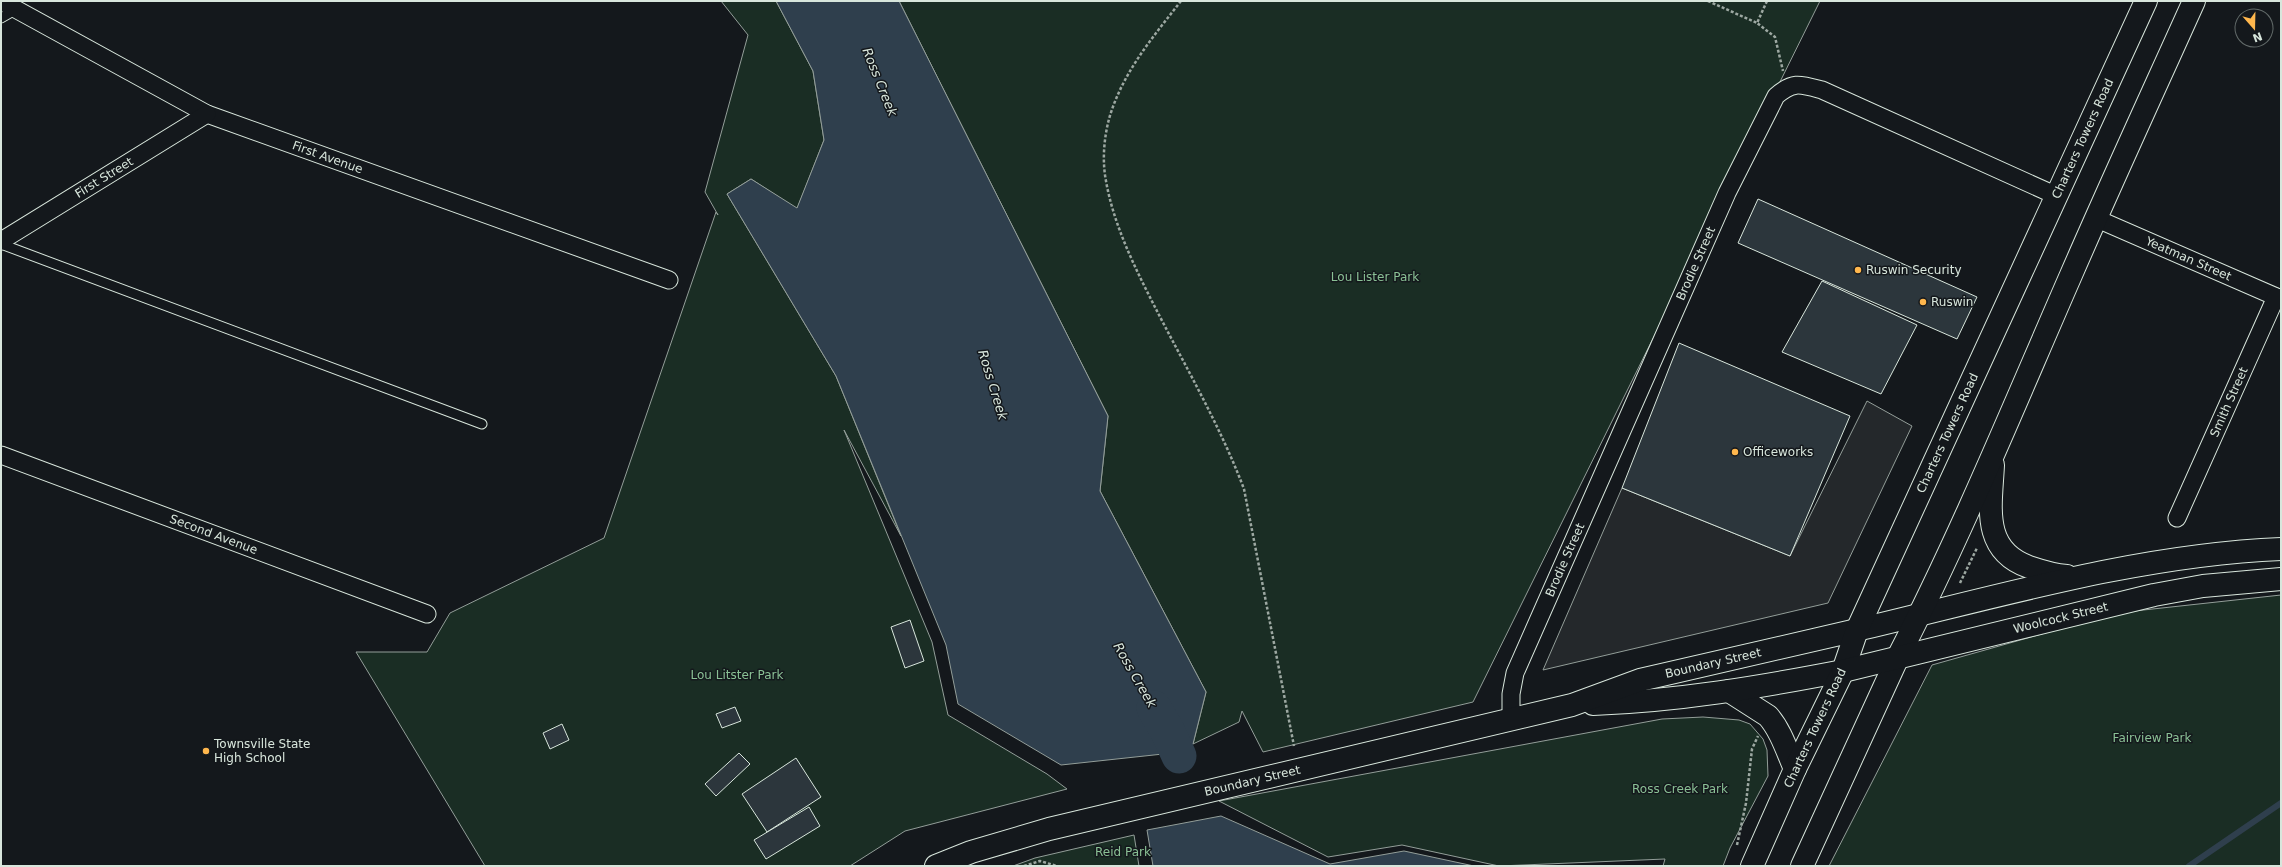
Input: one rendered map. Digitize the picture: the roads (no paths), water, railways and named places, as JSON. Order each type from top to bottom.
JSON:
[{"type":"main road","name":"Charters Towers Road","points":[[1752,866],[1795,769],[1843,671],[1857,630],[2146,1]]},
{"type":"main road","points":[[1802,866],[1898,657],[1994,454],[2095,218],[2194,1]]},
{"type":"main road","points":[[1994,454],[1992,524],[1996,540],[2000,548],[2015,561],[2040,571],[2082,576]]},
{"type":"main road","points":[[1857,630],[2082,576],[2208,555],[2281,549]]},
{"type":"main road","name":"Woolcock Street","points":[[1843,671],[2154,595],[2202,586],[2281,578]]},
{"type":"main road","name":"Boundary Street","points":[[936,866],[972,852],[1048,829],[1572,705],[1640,680],[1857,630]]},
{"type":"main road","name":"Boundary Street","points":[[1572,705],[1649,702],[1729,691],[1843,671]]},
{"type":"main road","points":[[1729,691],[1768,716],[1780,734],[1795,769]]},
{"type":"street","name":"First Avenue","points":[[6,10],[207,114],[669,280]]},
{"type":"street","name":"Brodie Street","points":[[1511,719],[1511,694],[1515,673],[1727,193],[1776,96],[1787,86],[1802,84],[1822,90],[2057,196]]},
{"type":"street","name":"First Street","points":[[1,241],[207,114]]},
{"type":"street","name":"Yeatman Street","points":[[2095,218],[2279,294]]},
{"type":"street","name":"Smith Street","points":[[2177,518],[2279,294]]},
{"type":"street","name":"Second Avenue","points":[[1,455],[426,614]]},
{"type":"lane","points":[[1,244],[482,424]]},
{"type":"water","points":[[776,1],[899,1],[1108,416],[1100,491],[1206,692],[1193,744],[1163,754],[1061,765],[958,704],[946,645],[836,376],[727,194],[751,179],[797,208],[824,140],[813,71]]},
{"type":"water","points":[[1221,816],[1330,864],[1404,851],[1474,866],[1153,866],[1147,830]]},
{"type":"waterway","name":"Ross Creek","points":[[1154,708],[1168,732],[1179,756]]},
{"type":"waterway","points":[[2189,866],[2281,803]]},
{"type":"place","name":"Ruswin Security","points":[[1858,270]]},
{"type":"place","name":"Ruswin","points":[[1923,302]]},
{"type":"place","name":"Officeworks","points":[[1735,452]]},
{"type":"place","name":"Townsville State High School","points":[[206,751]]},
{"type":"park label","name":"Lou Lister Park","points":[[1375,277]]},
{"type":"park label","name":"Lou Litster Park","points":[[737,675]]},
{"type":"park label","name":"Fairview Park","points":[[2152,738]]},
{"type":"park label","name":"Ross Creek Park","points":[[1680,789]]},
{"type":"park label","name":"Reid Park","points":[[1123,852]]}]
